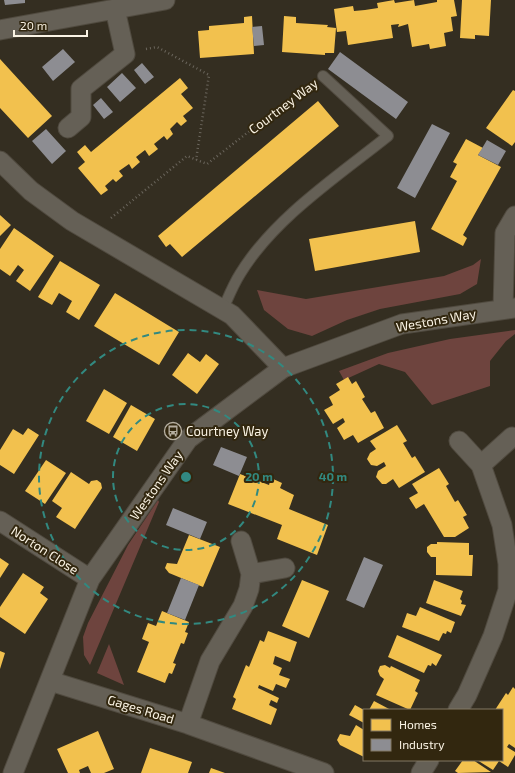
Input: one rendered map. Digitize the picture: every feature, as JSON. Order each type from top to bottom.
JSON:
[{"type":"street","points":[[0,30],[166,0]]},
{"type":"street","points":[[68,128],[81,117],[81,89],[124,54],[115,9]]},
{"type":"street","points":[[0,161],[31,191],[72,221],[232,315],[283,368]]},
{"type":"street","points":[[509,308],[505,233],[515,216]]},
{"type":"street","name":"Westons Way","points":[[50,681],[90,579],[188,439],[283,368],[402,324],[509,308]]},
{"type":"street","points":[[481,465],[512,437]]},
{"type":"street","points":[[459,441],[481,465],[502,526],[511,590],[467,696],[459,709]]},
{"type":"street","name":"Norton Close","points":[[0,521],[90,579]]},
{"type":"street","points":[[188,724],[210,661],[243,606],[249,589],[251,574],[241,541]]},
{"type":"street","points":[[251,574],[285,568]]},
{"type":"street","points":[[13,773],[50,681]]},
{"type":"street","name":"Gages Road","points":[[50,681],[188,724],[324,773]]},
{"type":"street","points":[[421,773],[428,761]]},
{"type":"lane","name":"Courtney Way","points":[[223,310],[239,274],[276,228],[325,186],[388,136],[324,76]]},
{"type":"path","points":[[124,54],[157,47],[209,75],[196,160]]},
{"type":"path","name":"Courtney Way","points":[[93,233],[187,156],[207,164],[305,88],[324,76]]},
{"type":"shaded area","points":[[481,259],[477,284],[460,294],[380,309],[347,320],[312,336],[288,329],[264,310],[257,290],[306,299],[444,276],[473,265]]},
{"type":"shaded area","points":[[515,330],[515,334],[506,341],[490,361],[490,386],[432,405],[405,372],[379,364],[344,380],[339,371],[388,353],[450,339]]},
{"type":"shaded area","points":[[158,500],[159,502],[90,665],[84,655],[83,637],[88,623],[128,545]]},
{"type":"shaded area","points":[[109,644],[124,685],[97,673]]},
{"type":"building: Homes","points":[[394,0],[395,3],[414,0],[415,6],[437,2],[437,0],[454,0],[457,16],[451,17],[453,31],[444,33],[446,46],[430,49],[429,44],[412,47],[408,24],[398,27],[399,24],[391,25],[393,38],[348,45],[346,31],[337,32],[334,9],[353,6],[354,11],[365,10],[378,8],[377,3]]},
{"type":"building: Homes","points":[[462,0],[491,0],[489,36],[475,35],[475,39],[460,38]]},
{"type":"building: Homes","points":[[252,16],[254,54],[200,58],[198,31],[209,30],[209,26],[244,23],[244,17]]},
{"type":"building: Homes","points":[[284,16],[296,17],[296,23],[328,25],[327,27],[336,28],[334,53],[325,53],[325,55],[282,52]]},
{"type":"building: Homes","points":[[0,59],[52,116],[28,138],[0,108]]},
{"type":"building: Homes","points":[[180,78],[188,88],[181,94],[193,108],[183,116],[187,121],[181,126],[177,122],[170,129],[173,134],[167,140],[164,136],[154,144],[158,149],[149,156],[145,150],[136,157],[140,162],[132,169],[129,164],[119,171],[123,176],[116,182],[113,179],[105,186],[108,190],[101,195],[78,168],[85,162],[77,152],[85,145],[91,152]]},
{"type":"building: Homes","points":[[513,90],[515,91],[515,142],[512,146],[486,128]]},
{"type":"building: Homes","points":[[318,101],[339,126],[182,257],[170,244],[166,247],[158,236]]},
{"type":"building: Homes","points":[[466,139],[483,148],[478,155],[501,167],[463,235],[467,238],[463,246],[431,229],[457,181],[450,177],[457,164],[453,162]]},
{"type":"building: Homes","points":[[0,215],[11,225],[0,236]]},
{"type":"building: Homes","points":[[415,221],[420,252],[315,271],[309,239]]},
{"type":"building: Homes","points":[[14,228],[54,256],[30,291],[16,281],[24,270],[18,265],[10,276],[0,269],[0,249]]},
{"type":"building: Homes","points":[[60,261],[100,285],[79,320],[66,312],[72,301],[59,293],[52,305],[38,297]]},
{"type":"building: Homes","points":[[115,293],[179,332],[159,365],[94,326]]},
{"type":"building: Homes","points":[[188,353],[200,362],[206,354],[219,364],[197,394],[172,375]]},
{"type":"building: Homes","points":[[348,377],[352,384],[356,381],[365,397],[362,399],[371,413],[375,411],[384,428],[358,443],[353,435],[344,440],[337,428],[345,422],[343,418],[333,424],[324,410],[333,405],[329,397],[340,390],[336,384]]},
{"type":"building: Homes","points":[[104,389],[127,403],[109,434],[86,421]]},
{"type":"building: Homes","points":[[131,405],[155,419],[137,451],[113,437]]},
{"type":"building: Homes","points":[[397,425],[407,441],[403,443],[412,458],[415,456],[425,472],[399,488],[393,479],[386,484],[382,484],[376,477],[378,471],[386,466],[384,462],[377,466],[371,465],[367,459],[370,453],[376,449],[370,441]]},
{"type":"building: Homes","points":[[28,428],[39,435],[14,474],[0,465],[0,450],[13,429],[23,435]]},
{"type":"building: Homes","points":[[46,460],[66,473],[45,504],[25,491]]},
{"type":"building: Homes","points":[[439,468],[449,484],[446,486],[455,502],[458,500],[467,515],[463,517],[469,528],[455,537],[444,537],[424,504],[416,509],[409,498],[418,493],[412,484]]},
{"type":"building: Homes","points":[[71,472],[89,484],[91,481],[97,480],[101,483],[102,488],[75,529],[56,517],[62,508],[52,501]]},
{"type":"building: Homes","points":[[240,474],[269,485],[271,478],[282,483],[280,488],[294,495],[289,509],[328,525],[317,555],[277,539],[282,525],[228,504]]},
{"type":"building: Homes","points":[[189,535],[220,547],[203,587],[169,573],[165,568],[167,563],[177,564]]},
{"type":"building: Homes","points":[[437,542],[469,543],[469,555],[473,555],[472,576],[436,575],[436,557],[431,557],[427,552],[427,547],[431,544],[437,544]]},
{"type":"building: Homes","points":[[0,558],[9,564],[0,578]]},
{"type":"building: Homes","points":[[23,573],[44,587],[40,593],[48,599],[25,634],[0,617],[0,607]]},
{"type":"building: Homes","points":[[302,580],[329,591],[309,638],[282,626]]},
{"type":"building: Homes","points":[[434,580],[463,591],[460,599],[462,601],[461,604],[466,605],[461,616],[426,603]]},
{"type":"building: Homes","points":[[420,607],[455,622],[451,633],[447,631],[446,634],[443,633],[439,641],[402,627],[407,613],[416,616]]},
{"type":"building: Homes","points":[[162,611],[189,622],[185,632],[188,633],[184,644],[181,643],[173,663],[176,664],[172,674],[169,673],[165,683],[137,672],[149,642],[142,639],[148,623],[156,626]]},
{"type":"building: Homes","points":[[268,631],[297,642],[290,662],[275,656],[273,664],[282,668],[279,675],[290,679],[286,688],[276,684],[273,691],[259,685],[258,688],[279,698],[277,703],[271,700],[269,705],[277,709],[271,725],[232,709],[236,699],[233,697],[246,665],[249,667],[260,640],[264,642]]},
{"type":"building: Homes","points":[[397,635],[442,655],[436,666],[432,663],[431,666],[428,665],[424,673],[388,657]]},
{"type":"building: Homes","points":[[0,651],[5,653],[0,669]]},
{"type":"building: Homes","points":[[385,665],[390,668],[391,666],[420,680],[415,691],[418,693],[410,709],[376,695],[384,679],[380,676],[378,671],[380,666]]},
{"type":"building: Homes","points":[[513,687],[515,689],[515,748],[509,744],[507,747],[515,752],[515,755],[508,767],[499,761],[503,761],[503,709],[496,709],[506,693],[508,695]]},
{"type":"building: Homes","points":[[374,701],[389,709],[370,709]]},
{"type":"building: Homes","points":[[355,705],[363,709],[363,722],[349,715]]},
{"type":"building: Homes","points":[[356,725],[363,729],[363,756],[340,745],[337,740],[340,734],[350,736]]},
{"type":"building: Homes","points":[[98,731],[114,769],[104,773],[91,773],[88,766],[79,770],[80,773],[68,773],[57,749]]},
{"type":"building: Homes","points":[[150,748],[192,762],[188,773],[141,773]]},
{"type":"building: Homes","points":[[462,761],[474,761],[491,772],[458,773],[455,771]]},
{"type":"building: Homes","points":[[479,761],[499,761],[493,770]]},
{"type":"building: Homes","points":[[211,768],[225,773],[209,773]]},
{"type":"building: Industry","points":[[4,0],[25,0],[25,3],[5,5]]},
{"type":"building: Industry","points":[[262,26],[264,45],[254,46],[252,27]]},
{"type":"building: Industry","points":[[63,49],[75,62],[53,81],[42,67]]},
{"type":"building: Industry","points":[[340,52],[408,102],[396,119],[328,69]]},
{"type":"building: Industry","points":[[142,63],[154,77],[145,84],[134,70]]},
{"type":"building: Industry","points":[[122,73],[136,88],[120,102],[107,87]]},
{"type":"building: Industry","points":[[101,98],[113,112],[104,119],[93,105]]},
{"type":"building: Industry","points":[[432,124],[450,133],[415,198],[397,188]]},
{"type":"building: Industry","points":[[46,129],[66,151],[52,164],[32,141]]},
{"type":"building: Industry","points":[[487,140],[506,151],[498,165],[478,155]]},
{"type":"building: Industry","points":[[221,447],[247,457],[239,476],[213,465]]},
{"type":"building: Industry","points":[[173,508],[207,522],[200,539],[166,525]]},
{"type":"building: Industry","points":[[364,557],[383,565],[364,608],[346,600]]},
{"type":"building: Industry","points":[[181,578],[199,585],[185,620],[167,613]]},
{"type":"place","name":"Courtney Way","points":[[173,431]]}]
